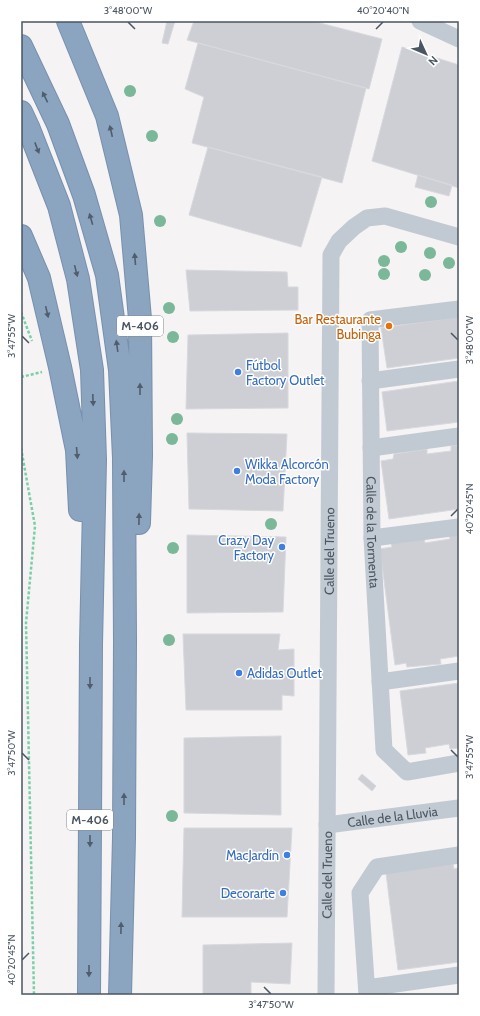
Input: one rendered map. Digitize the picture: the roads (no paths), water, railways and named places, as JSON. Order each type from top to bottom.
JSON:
[{"type":"highway","name":"M-406","points":[[68,21],[107,116],[131,215],[140,320],[141,449],[138,552],[125,641]]},
{"type":"highway","name":"M-406","points":[[21,46],[58,124],[84,196],[107,275],[120,370],[124,450],[125,641],[124,838],[120,995]]},
{"type":"highway","name":"M-406","points":[[21,112],[59,206],[78,279],[92,370],[95,460],[91,644],[89,995]]},
{"type":"highway","name":"M-406","points":[[21,236],[39,278],[60,367],[77,450],[82,546],[91,644]]},
{"type":"street","points":[[420,21],[459,39]]},
{"type":"street","name":"Calle del Trueno","points":[[326,995],[331,255],[339,241],[354,227],[367,218],[385,216],[459,237]]},
{"type":"street","name":"Calle de la Tormenta","points":[[459,309],[370,320],[372,538],[384,750],[407,772],[459,763]]},
{"type":"street","points":[[370,380],[459,369]]},
{"type":"street","points":[[371,448],[459,436]]},
{"type":"street","points":[[372,538],[459,527]]},
{"type":"street","points":[[380,682],[459,671]]},
{"type":"street","name":"Calle de la Lluvia","points":[[327,825],[459,808]]},
{"type":"street","points":[[459,855],[377,866],[360,893],[367,992],[459,976]]},
{"type":"place","name":"Bar Restaurante Bubinga","points":[[389,326]]},
{"type":"place","name":"Fútbol Factory Outlet","points":[[238,372]]},
{"type":"place","name":"Wikka Alcorcón Moda Factory","points":[[237,471]]},
{"type":"place","name":"Crazy Day Factory","points":[[282,547]]},
{"type":"place","name":"Adidas Outlet","points":[[239,673]]},
{"type":"place","name":"MacJardín","points":[[287,855]]},
{"type":"place","name":"Decorarte","points":[[283,893]]}]
